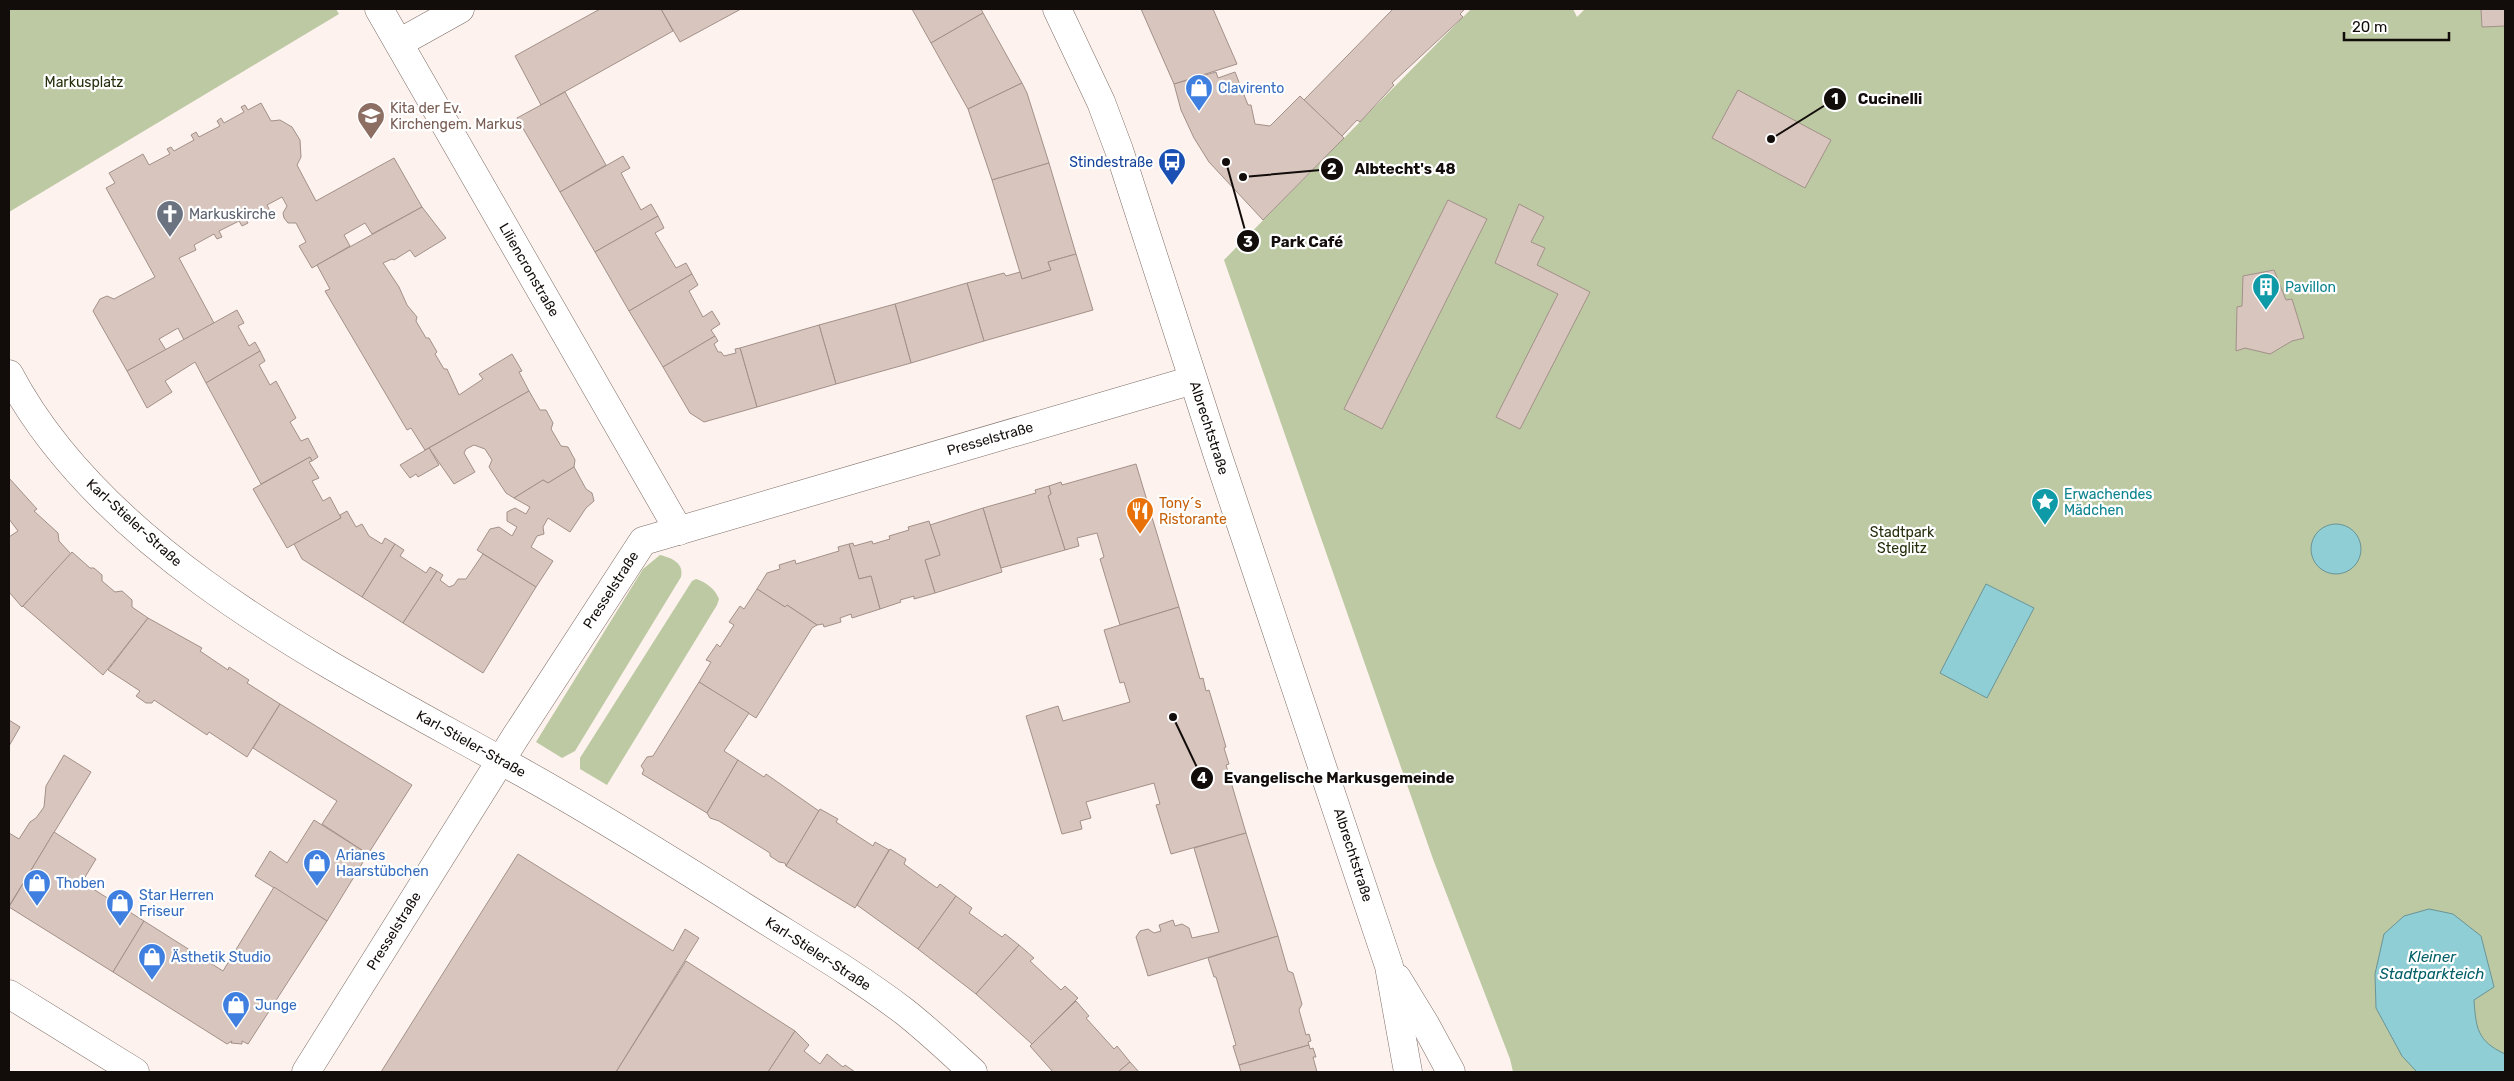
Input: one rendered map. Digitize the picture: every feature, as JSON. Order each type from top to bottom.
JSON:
[{"type":"street","name":"Liliencronstraße","points":[[379,9],[679,531]]},
{"type":"street","points":[[399,43],[460,9]]},
{"type":"street","name":"Albrechtstraße","points":[[1057,9],[1101,102],[1119,150],[1193,380],[1389,966]]},
{"type":"street","name":"Karl-Stieler-Straße","points":[[10,380],[66,459],[103,498],[170,558],[256,617],[342,672],[586,808],[833,963],[906,1013],[973,1072]]},
{"type":"street","name":"Presselstraße","points":[[306,1072],[502,760],[643,541],[1193,380]]},
{"type":"street","points":[[1389,966],[1408,1072]]},
{"type":"street","points":[[1389,966],[1426,1024],[1451,1072]]},
{"type":"street","points":[[9,994],[135,1072]]},
{"type":"green space","name":"Markusplatz","points":[[9,9],[336,9],[339,14],[9,212]]},
{"type":"green space","name":"Stadtpark Steglitz","points":[[1471,9],[1573,9],[1577,17],[1585,9],[2505,9],[2505,1072],[1513,1072],[1510,1059],[1433,859],[1224,260]]},
{"type":"green space","points":[[660,555],[673,560],[679,565],[681,577],[575,751],[562,758],[536,742],[643,569]]},
{"type":"green space","points":[[696,579],[713,589],[719,599],[717,605],[607,785],[580,769],[580,758],[692,581]]},
{"type":"water","points":[[2331,524],[2341,524],[2354,531],[2361,544],[2361,554],[2354,567],[2341,574],[2331,574],[2322,570],[2315,563],[2311,554],[2311,544],[2315,535],[2322,528]]},
{"type":"water","points":[[1986,584],[2034,608],[1987,698],[1940,673]]},
{"type":"water","name":"Kleiner Stadtparkteich","points":[[2429,909],[2453,914],[2481,936],[2494,987],[2474,1000],[2477,1026],[2483,1039],[2505,1054],[2505,1072],[2417,1072],[2402,1056],[2376,1008],[2375,974],[2384,934],[2404,916]]},
{"type":"building","points":[[600,9],[661,9],[673,31],[541,105],[515,56]]},
{"type":"building","points":[[661,9],[741,9],[680,42]]},
{"type":"building","points":[[912,9],[981,9],[983,13],[931,43]]},
{"type":"building","points":[[1141,9],[1213,9],[1237,64],[1174,84]]},
{"type":"building","points":[[1393,9],[1465,9],[1460,14],[1463,17],[1392,83],[1394,85],[1360,122],[1357,120],[1342,136],[1304,100]]},
{"type":"building","points":[[2481,9],[2505,9],[2505,26],[2482,27]]},
{"type":"building","points":[[983,13],[1022,83],[968,109],[931,43]]},
{"type":"building","points":[[1216,72],[1218,78],[1235,72],[1248,105],[1251,105],[1255,124],[1270,126],[1300,96],[1344,138],[1263,220],[1209,162],[1194,138],[1181,110],[1174,84]]},
{"type":"building","points":[[1022,83],[1027,93],[1049,163],[992,180],[968,109]]},
{"type":"building","points":[[1738,90],[1831,140],[1805,188],[1712,138]]},
{"type":"building","points":[[565,92],[606,165],[560,192],[517,118]]},
{"type":"building","name":"Markuskirche","points":[[261,103],[271,121],[280,120],[292,127],[300,140],[301,157],[297,165],[316,201],[394,158],[422,207],[372,234],[365,223],[344,235],[350,246],[312,268],[299,246],[306,242],[296,223],[288,223],[284,218],[283,213],[287,206],[282,197],[267,205],[270,211],[266,214],[263,207],[245,217],[248,223],[242,226],[239,221],[219,231],[222,237],[217,239],[214,234],[194,245],[196,250],[179,258],[214,323],[184,340],[178,328],[159,339],[166,350],[127,371],[93,311],[100,299],[107,296],[114,299],[155,277],[106,188],[115,183],[109,173],[143,154],[149,165],[170,154],[167,149],[171,147],[174,151],[194,140],[191,135],[196,132],[199,137],[220,126],[217,121],[221,118],[224,123],[244,112],[241,107],[245,105],[248,110]]},
{"type":"building","points":[[623,156],[630,168],[621,173],[641,210],[651,204],[658,216],[595,252],[560,192]]},
{"type":"building","points":[[1049,163],[1076,254],[1048,262],[1051,270],[1022,279],[992,180]]},
{"type":"building","points":[[1448,200],[1487,219],[1382,429],[1344,409]]},
{"type":"building","points":[[1519,204],[1544,217],[1531,242],[1545,248],[1537,265],[1590,292],[1520,429],[1496,417],[1558,294],[1495,263]]},
{"type":"building","points":[[422,207],[446,238],[415,257],[410,250],[394,260],[383,263],[399,287],[407,305],[417,317],[416,321],[426,338],[429,338],[437,352],[435,354],[444,369],[447,369],[459,395],[483,379],[479,374],[512,354],[522,371],[519,372],[529,391],[425,450],[411,428],[407,430],[325,291],[330,289],[317,265]]},
{"type":"building","points":[[658,216],[664,228],[655,233],[676,268],[686,263],[692,274],[629,311],[595,252]]},
{"type":"building","points":[[1076,254],[1093,310],[984,341],[967,283],[1004,273],[1006,276],[1020,272],[1022,279],[1051,270],[1048,262]]},
{"type":"building","name":"Pavillon","points":[[2274,270],[2286,300],[2292,299],[2304,338],[2292,341],[2270,354],[2245,348],[2236,351],[2237,307],[2242,306],[2243,276]]},
{"type":"building","points":[[692,274],[698,285],[689,291],[703,317],[712,311],[720,324],[711,330],[715,336],[663,367],[629,311]]},
{"type":"building","points":[[967,283],[984,341],[911,363],[895,304]]},
{"type":"building","points":[[895,304],[911,363],[836,384],[819,325]]},
{"type":"building","points":[[237,310],[244,323],[238,326],[249,346],[255,342],[260,351],[206,383],[195,362],[165,381],[172,392],[147,408],[127,371]]},
{"type":"building","points":[[819,325],[836,384],[757,407],[740,348]]},
{"type":"building","points":[[715,336],[718,341],[714,344],[718,352],[721,352],[724,356],[736,353],[735,349],[740,348],[757,407],[704,422],[690,413],[663,367]]},
{"type":"building","points":[[260,351],[265,361],[259,365],[270,385],[276,381],[296,418],[290,422],[301,441],[308,438],[318,457],[312,461],[310,457],[261,484],[206,383]]},
{"type":"building","points":[[529,391],[540,410],[546,410],[553,423],[551,429],[561,446],[568,447],[575,460],[574,467],[548,483],[543,480],[514,498],[506,493],[489,467],[492,460],[485,449],[474,445],[466,449],[464,453],[475,472],[454,484],[429,448]]},
{"type":"building","points":[[429,448],[439,465],[418,477],[416,474],[410,478],[400,465]]},
{"type":"building","points":[[310,457],[312,461],[309,462],[319,478],[312,481],[323,501],[330,497],[341,518],[287,548],[253,489]]},
{"type":"building","points":[[1136,464],[1179,607],[1120,625],[1100,559],[1104,557],[1097,533],[1077,538],[1079,546],[1065,550],[1048,496],[1051,494],[1049,486],[1061,482],[1062,485]]},
{"type":"building","points":[[574,467],[586,489],[592,493],[594,501],[586,508],[570,532],[548,518],[543,527],[544,534],[537,536],[531,547],[553,561],[536,587],[477,550],[490,529],[499,527],[512,536],[517,527],[507,521],[507,512],[515,508],[526,514],[530,507],[514,498],[543,480],[548,483]]},
{"type":"building","points":[[9,478],[37,509],[34,511],[58,533],[59,541],[71,554],[22,607],[9,592],[9,537],[18,531],[9,519]]},
{"type":"building","points":[[1049,486],[1051,494],[1048,496],[1065,550],[1001,568],[983,508],[1036,493],[1035,490]]},
{"type":"building","points":[[983,508],[1002,572],[935,593],[925,560],[940,555],[930,525]]},
{"type":"building","points":[[347,511],[356,527],[362,524],[369,536],[382,544],[385,538],[395,544],[362,597],[302,559],[294,544],[341,518],[340,515]]},
{"type":"building","points":[[929,521],[940,555],[925,560],[935,593],[914,599],[914,596],[900,600],[901,602],[880,609],[871,576],[859,579],[849,544],[853,543],[854,546],[872,541],[873,544],[890,539],[889,536],[909,530],[908,527]]},
{"type":"building","points":[[395,544],[404,550],[400,556],[426,573],[430,567],[437,571],[403,623],[362,597]]},
{"type":"building","points":[[849,544],[859,579],[871,576],[880,609],[852,618],[851,614],[840,618],[841,622],[824,627],[823,624],[817,625],[787,605],[785,607],[757,589],[767,573],[780,569],[779,565],[795,560],[796,564],[839,551],[838,547]]},
{"type":"building","points":[[72,552],[90,568],[94,568],[102,575],[102,581],[115,592],[122,591],[132,600],[132,607],[148,618],[103,675],[23,606]]},
{"type":"building","points":[[483,554],[536,587],[483,673],[403,623],[437,571],[443,575],[440,580],[449,587],[454,585],[458,579],[466,579]]},
{"type":"building","points":[[757,589],[785,607],[787,605],[817,625],[812,628],[756,718],[699,682],[711,662],[706,660],[717,644],[720,647],[734,625],[729,622],[740,606],[744,609]]},
{"type":"building","points":[[1179,607],[1200,679],[1203,678],[1206,691],[1209,690],[1226,747],[1224,748],[1229,764],[1226,765],[1246,833],[1171,854],[1156,805],[1160,804],[1154,783],[1086,802],[1091,818],[1080,821],[1082,829],[1062,834],[1026,716],[1058,706],[1063,721],[1130,702],[1124,682],[1120,683],[1104,630]]},
{"type":"building","points":[[148,618],[202,648],[200,651],[228,670],[229,667],[249,680],[247,683],[280,704],[247,757],[209,732],[207,735],[154,700],[152,703],[146,703],[136,696],[140,691],[108,670]]},
{"type":"building","points":[[699,682],[749,713],[724,751],[738,760],[707,813],[642,774],[644,770],[641,766],[647,757],[653,756]]},
{"type":"building","points":[[280,704],[412,785],[368,854],[322,824],[337,801],[253,748]]},
{"type":"building","points":[[9,720],[20,727],[9,746]]},
{"type":"building","points":[[64,755],[91,772],[9,906],[9,833],[19,839],[30,822],[36,818],[44,807],[46,786]]},
{"type":"building","points":[[738,760],[764,777],[766,774],[819,811],[786,866],[785,863],[779,862],[770,856],[770,853],[719,821],[710,818],[707,813]]},
{"type":"building","points":[[820,809],[838,819],[836,822],[873,846],[875,842],[889,850],[855,908],[786,866]]},
{"type":"building","points":[[314,820],[368,854],[327,921],[255,876],[270,851],[287,863]]},
{"type":"building","points":[[54,832],[96,859],[82,882],[144,921],[113,972],[9,907]]},
{"type":"building","points":[[1246,833],[1278,936],[1148,976],[1136,937],[1140,931],[1148,929],[1154,933],[1161,931],[1159,925],[1173,920],[1175,926],[1182,924],[1189,928],[1192,938],[1219,932],[1194,848]]},
{"type":"building","points":[[890,849],[906,859],[904,864],[937,888],[940,884],[956,896],[918,949],[857,905]]},
{"type":"building","points":[[518,854],[673,951],[685,929],[699,938],[616,1072],[381,1072]]},
{"type":"building","points":[[274,887],[327,921],[248,1044],[242,1041],[242,1044],[231,1043],[232,1041],[227,1044],[113,972],[144,921],[223,971]]},
{"type":"building","points":[[956,896],[972,908],[969,913],[1002,937],[1005,934],[1019,945],[976,994],[918,949]]},
{"type":"building","points":[[1278,936],[1288,971],[1293,973],[1302,1004],[1299,1010],[1306,1035],[1309,1034],[1311,1041],[1308,1042],[1309,1045],[1239,1065],[1233,1046],[1236,1045],[1216,977],[1214,977],[1208,958]]},
{"type":"building","points":[[1019,945],[1034,958],[1030,961],[1061,990],[1065,986],[1078,998],[1032,1044],[976,994]]},
{"type":"building","points":[[686,961],[795,1031],[768,1072],[616,1072]]},
{"type":"building","points":[[1076,1001],[1089,1016],[1086,1018],[1114,1049],[1117,1046],[1130,1062],[1118,1072],[1053,1072],[1030,1046]]},
{"type":"building","points":[[795,1031],[809,1045],[804,1051],[820,1064],[827,1054],[843,1067],[845,1065],[855,1072],[768,1072]]},
{"type":"building","points":[[1309,1045],[1310,1049],[1313,1048],[1316,1057],[1313,1057],[1317,1072],[1241,1072],[1239,1065]]},
{"type":"building","points":[[1130,1062],[1139,1072],[1118,1072]]},
{"type":"place","name":"Clavirento","points":[[1199,112]]},
{"type":"place","name":"Cucinelli","points":[[1771,139]]},
{"type":"place","name":"Kita der Ev. Kirchengem. Markus","points":[[371,140]]},
{"type":"place","name":"Park Café","points":[[1226,162]]},
{"type":"place","name":"Albtecht's 48","points":[[1243,177]]},
{"type":"place","name":"Stindestraße","points":[[1172,186]]},
{"type":"place","name":"Markuskirche","points":[[170,238]]},
{"type":"place","name":"Pavillon","points":[[2266,311]]},
{"type":"place","name":"Erwachendes Mädchen","points":[[2045,526]]},
{"type":"place","name":"Tony´s Ristorante","points":[[1140,535]]},
{"type":"place","name":"Evangelische Markusgemeinde","points":[[1173,717]]},
{"type":"place","name":"Arianes Haarstübchen","points":[[317,887]]},
{"type":"place","name":"Thoben","points":[[37,907]]},
{"type":"place","name":"Star Herren Friseur","points":[[120,927]]},
{"type":"place","name":"Ästhetik Studio","points":[[152,981]]},
{"type":"place","name":"Junge","points":[[236,1029]]}]
